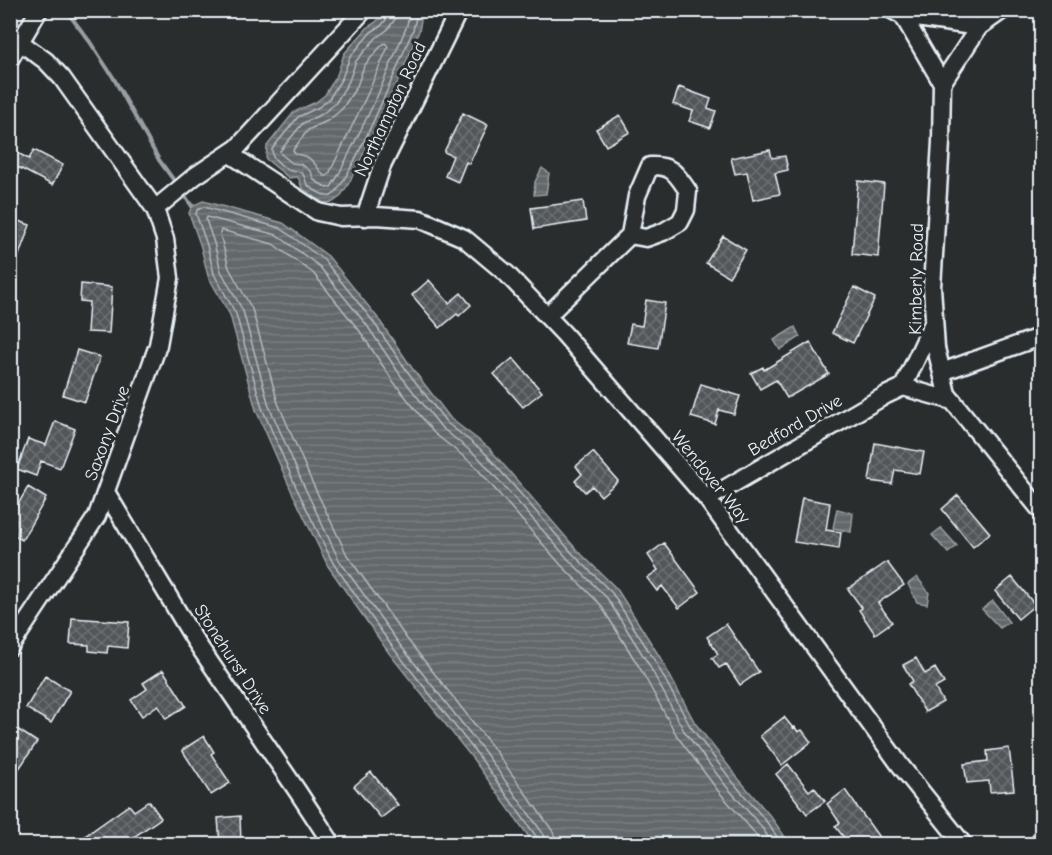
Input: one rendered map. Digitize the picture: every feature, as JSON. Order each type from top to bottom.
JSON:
[{"type":"street","points":[[10,59],[39,10]]},
{"type":"street","points":[[20,42],[46,61],[62,78],[161,204],[195,176],[237,148],[364,10]]},
{"type":"street","name":"Northampton Road","points":[[365,217],[382,166],[459,10]]},
{"type":"street","points":[[897,13],[942,83],[979,27],[1003,10]]},
{"type":"street","points":[[897,13],[979,27]]},
{"type":"street","name":"Kimberly Road","points":[[942,83],[941,142],[932,287],[936,348],[947,394],[1041,512]]},
{"type":"street","points":[[230,154],[318,212],[341,217],[365,217]]},
{"type":"street","points":[[547,316],[630,235],[637,196],[650,166],[672,169],[688,191],[686,210],[680,222],[663,232],[646,238],[630,235]]},
{"type":"street","name":"Saxony Drive","points":[[10,647],[98,516],[158,345],[170,278],[161,204]]},
{"type":"street","name":"Wendover Way","points":[[365,217],[420,219],[464,238],[507,274],[547,316],[707,499],[900,765],[963,844]]},
{"type":"street","points":[[934,320],[903,387],[953,401]]},
{"type":"street","points":[[942,372],[1041,336]]},
{"type":"street","name":"Bedford Drive","points":[[707,499],[903,387]]},
{"type":"street","name":"Stonehurst Drive","points":[[106,492],[194,639],[332,844]]},
{"type":"street","points":[[1038,844],[1041,840]]},
{"type":"water","points":[[386,11],[426,11],[388,105],[349,183],[340,197],[333,202],[324,203],[302,188],[297,177],[289,178],[266,159],[267,146],[294,112],[316,102],[325,95],[337,75],[344,54]]},
{"type":"water","points":[[542,168],[549,173],[546,194],[534,195],[535,182]]},
{"type":"water","points":[[203,201],[283,223],[328,256],[377,317],[451,419],[489,448],[577,550],[617,589],[661,659],[695,723],[790,844],[534,844],[473,759],[389,653],[328,566],[256,410],[230,315],[208,276],[189,213],[192,206]]},
{"type":"water","points":[[795,327],[800,337],[780,350],[774,340]]},
{"type":"water","points":[[837,509],[853,513],[851,532],[833,528]]},
{"type":"water","points":[[941,528],[957,546],[948,553],[932,535]]},
{"type":"water","points":[[917,577],[929,593],[927,604],[917,602],[908,584]]},
{"type":"water","points":[[993,601],[1009,622],[1000,628],[982,609]]},
{"type":"building","points":[[679,87],[711,99],[708,108],[716,111],[710,128],[689,121],[693,111],[673,104]]},
{"type":"building","points":[[463,113],[488,125],[469,164],[466,162],[458,182],[445,176],[453,156],[444,152]]},
{"type":"building","points":[[620,115],[630,132],[606,146],[596,129]]},
{"type":"building","points":[[10,149],[29,159],[34,150],[63,165],[52,185],[10,163]]},
{"type":"building","points":[[770,150],[772,158],[785,156],[788,170],[775,173],[780,194],[753,200],[747,172],[735,174],[731,158]]},
{"type":"building","points":[[858,181],[884,184],[878,257],[852,254]]},
{"type":"building","points":[[583,201],[586,221],[534,229],[531,208]]},
{"type":"building","points":[[10,218],[30,225],[12,274],[10,274]]},
{"type":"building","points":[[723,236],[746,250],[729,277],[706,263]]},
{"type":"building","points":[[429,280],[449,303],[461,293],[471,305],[440,328],[412,295]]},
{"type":"building","points":[[81,284],[112,287],[109,333],[87,332],[89,302],[80,301]]},
{"type":"building","points":[[854,287],[875,298],[853,343],[832,333]]},
{"type":"building","points":[[646,300],[665,303],[658,348],[627,343],[631,324],[642,326]]},
{"type":"building","points":[[810,342],[829,374],[787,398],[776,380],[760,389],[751,373],[763,367],[764,370]]},
{"type":"building","points":[[77,350],[100,357],[85,402],[63,395]]},
{"type":"building","points":[[513,358],[542,392],[523,407],[494,374]]},
{"type":"building","points":[[701,384],[740,396],[734,414],[719,410],[715,424],[691,417]]},
{"type":"building","points":[[55,421],[75,429],[60,468],[41,461],[36,476],[17,469],[28,439],[46,445]]},
{"type":"building","points":[[875,443],[924,452],[920,474],[895,470],[892,484],[869,481]]},
{"type":"building","points":[[593,452],[618,481],[601,496],[592,486],[585,492],[575,481],[582,474],[576,466]]},
{"type":"building","points":[[28,487],[46,498],[22,540],[10,533],[10,518]]},
{"type":"building","points":[[958,495],[990,533],[973,547],[942,509]]},
{"type":"building","points":[[802,498],[830,503],[826,530],[841,532],[839,549],[794,542]]},
{"type":"building","points":[[664,543],[700,592],[679,608],[662,586],[657,591],[647,578],[658,570],[648,555]]},
{"type":"building","points":[[887,562],[904,585],[878,603],[892,622],[875,634],[859,610],[862,608],[848,589]]},
{"type":"building","points":[[1012,577],[1035,605],[1018,619],[995,591]]},
{"type":"building","points":[[72,618],[129,622],[127,648],[108,646],[107,653],[89,651],[89,645],[70,644]]},
{"type":"building","points":[[726,624],[759,672],[740,685],[726,664],[719,668],[712,658],[718,654],[707,637]]},
{"type":"building","points":[[916,658],[925,674],[935,668],[944,683],[935,688],[943,702],[925,712],[908,684],[913,681],[903,665]]},
{"type":"building","points":[[163,670],[186,706],[166,719],[158,705],[142,716],[131,700],[147,689],[143,683]]},
{"type":"building","points":[[45,676],[70,691],[51,723],[26,708]]},
{"type":"building","points":[[784,717],[798,732],[802,730],[811,742],[782,765],[760,736]]},
{"type":"building","points":[[14,727],[37,742],[10,782],[10,732]]},
{"type":"building","points":[[204,736],[214,752],[211,754],[230,783],[211,795],[182,750]]},
{"type":"building","points":[[1009,748],[1014,790],[990,792],[989,781],[967,783],[964,764],[988,761],[987,751]]},
{"type":"building","points":[[788,764],[809,791],[814,787],[825,801],[807,814],[776,774]]},
{"type":"building","points":[[371,772],[398,805],[381,818],[354,786]]},
{"type":"building","points":[[845,790],[881,840],[875,844],[849,844],[835,826],[840,823],[827,804]]},
{"type":"building","points":[[149,801],[161,818],[134,837],[139,844],[91,844],[85,836],[129,805],[134,811]]},
{"type":"building","points":[[240,816],[241,844],[220,844],[218,818]]},
{"type":"waterway","points":[[71,17],[113,77],[159,160],[178,186]]},
{"type":"waterway","points":[[182,192],[192,206]]}]
